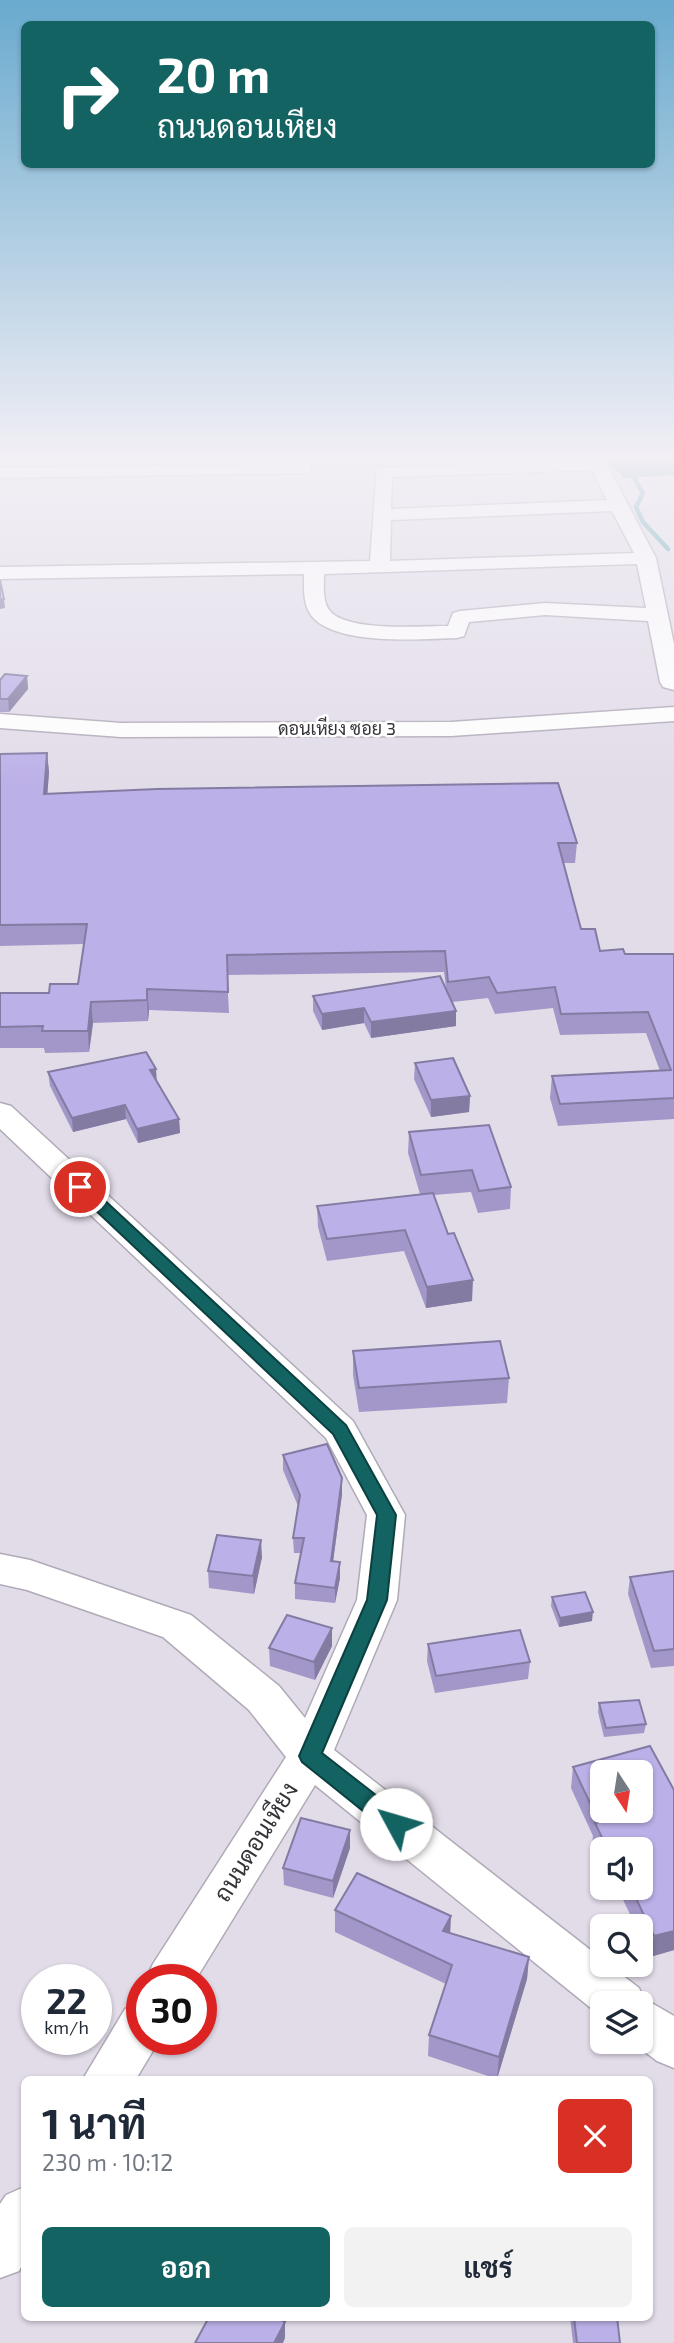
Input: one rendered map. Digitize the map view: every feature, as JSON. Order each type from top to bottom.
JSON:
[{"type":"street","points":[[0,573],[293,568]]},
{"type":"street","points":[[314,568],[317,610],[323,617],[375,632],[457,632],[460,617],[545,609],[659,615]]},
{"type":"street","points":[[648,568],[671,682],[674,683]]},
{"type":"street","name":"ดอนเหียง ซอย 3","points":[[0,721],[121,730],[451,729],[674,714]]},
{"type":"street","name":"ถนนดอนเหียง","points":[[0,1112],[340,1430],[386,1515],[377,1600],[310,1756],[179,1964]]},
{"type":"street","points":[[0,1569],[30,1575],[177,1626],[264,1698],[310,1756],[606,1991]]},
{"type":"street","points":[[653,2029],[674,2045]]},
{"type":"street","points":[[110,2076],[126,2050]]},
{"type":"street","points":[[0,2252],[21,2218]]},
{"type":"building","points":[[0,580],[4,599],[0,599]]},
{"type":"building","points":[[5,674],[27,676],[8,699],[0,699],[0,680]]},
{"type":"building","points":[[47,753],[44,794],[157,789],[558,783],[577,843],[558,843],[581,929],[595,929],[600,951],[623,949],[625,954],[674,954],[674,1098],[560,1104],[552,1076],[671,1070],[648,1012],[561,1014],[555,987],[497,993],[489,977],[448,982],[445,951],[227,955],[228,992],[147,989],[147,1000],[91,1002],[88,1031],[42,1031],[43,1026],[0,1027],[0,993],[49,993],[50,984],[78,984],[87,924],[0,925],[0,754]]},
{"type":"building","points":[[440,976],[456,1011],[371,1022],[364,1008],[322,1014],[313,996]]},
{"type":"building","points":[[146,1052],[156,1069],[150,1070],[179,1119],[137,1129],[125,1105],[72,1118],[48,1072]]},
{"type":"building","points":[[453,1058],[470,1096],[431,1100],[415,1063]]},
{"type":"building","points":[[489,1125],[511,1187],[479,1191],[472,1170],[421,1175],[409,1132]]},
{"type":"building","points":[[433,1193],[448,1234],[454,1233],[473,1280],[427,1287],[405,1230],[327,1239],[317,1206]]},
{"type":"building","points":[[500,1341],[509,1378],[359,1388],[353,1351]]},
{"type":"building","points":[[327,1444],[342,1478],[331,1561],[340,1562],[335,1588],[295,1583],[304,1538],[293,1538],[300,1495],[283,1455]]},
{"type":"building","points":[[217,1535],[261,1540],[253,1576],[208,1571]]},
{"type":"building","points":[[674,1571],[674,1649],[654,1651],[630,1577]]},
{"type":"building","points":[[585,1592],[593,1612],[560,1618],[552,1597]]},
{"type":"building","points":[[287,1615],[332,1628],[314,1662],[269,1648]]},
{"type":"building","points":[[520,1630],[530,1662],[436,1676],[428,1644]]},
{"type":"building","points":[[639,1700],[646,1724],[606,1728],[599,1703]]},
{"type":"building","points":[[650,1746],[674,1790],[674,1931],[654,1936],[653,1914],[643,1914],[637,1900],[653,1900],[653,1837],[602,1837],[595,1824],[653,1824],[653,1760],[599,1760]]},
{"type":"building","points":[[590,1762],[590,1803],[573,1767]]},
{"type":"building","points":[[301,1818],[350,1830],[333,1881],[283,1868]]},
{"type":"building","points":[[357,1873],[451,1916],[443,1931],[529,1957],[499,2057],[429,2035],[452,1965],[335,1910]]},
{"type":"building","points":[[207,2321],[285,2322],[274,2343],[195,2343]]},
{"type":"building","points":[[574,2321],[617,2321],[620,2343],[577,2343]]},
{"type":"route","points":[[80,1187],[340,1430],[386,1515],[377,1600],[310,1756],[396,1824]]}]
